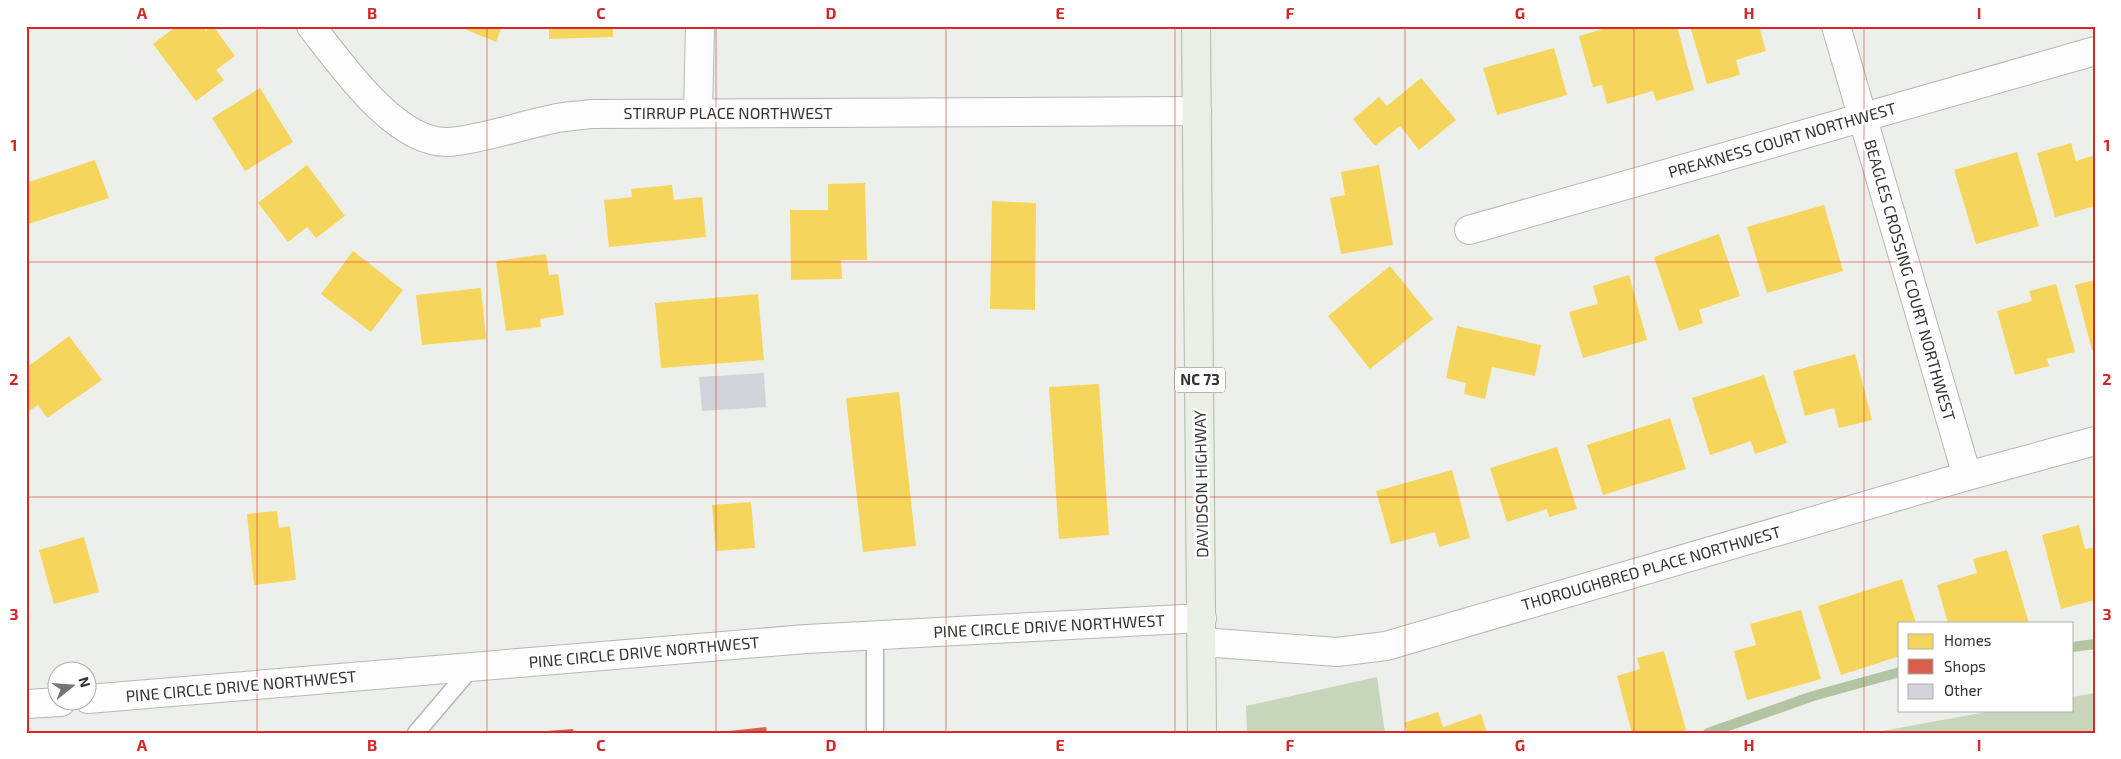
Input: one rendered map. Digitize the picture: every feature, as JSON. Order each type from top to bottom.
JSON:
[{"type":"main road","name":"DAVIDSON HIGHWAY","points":[[1196,26],[1202,733]]},
{"type":"street","name":"STIRRUP PLACE NORTHWEST","points":[[311,26],[361,91],[404,128],[426,138],[448,142],[514,130],[553,118],[590,114],[1197,111]]},
{"type":"street","points":[[698,113],[700,26]]},
{"type":"street","name":"BEAGLES CROSSING COURT NORTHWEST","points":[[1836,26],[1967,476]]},
{"type":"street","name":"PREAKNESS COURT NORTHWEST","points":[[1469,230],[2095,51]]},
{"type":"street","name":"THOROUGHBRED PLACE NORTHWEST","points":[[1202,630],[1337,652],[1386,646],[1967,476],[2095,441]]},
{"type":"street","name":"PINE CIRCLE DRIVE NORTHWEST","points":[[98,698],[473,666],[875,635],[1202,630]]},
{"type":"street","points":[[26,704],[48,703]]},
{"type":"lane","points":[[874,733],[875,635]]},
{"type":"lane","points":[[416,733],[473,666]]},
{"type":"green space","points":[[1377,677],[1385,733],[1247,733],[1246,706]]},
{"type":"green space","points":[[2095,693],[2095,733],[1871,733],[1986,712],[2074,712],[2074,697]]},
{"type":"building: Homes","points":[[177,26],[202,26],[206,31],[213,26],[235,56],[216,70],[224,80],[196,101],[153,44]]},
{"type":"building: Homes","points":[[457,26],[502,26],[496,42]]},
{"type":"building: Homes","points":[[549,26],[613,26],[613,37],[549,39]]},
{"type":"building: Homes","points":[[1613,26],[1677,26],[1694,90],[1656,101],[1653,91],[1607,104],[1602,85],[1593,87],[1579,36]]},
{"type":"building: Homes","points":[[1690,26],[1759,26],[1766,51],[1736,60],[1740,75],[1707,84]]},
{"type":"building: Homes","points":[[1554,48],[1567,95],[1497,115],[1483,68]]},
{"type":"building: Homes","points":[[1421,78],[1456,120],[1419,150],[1400,126],[1375,146],[1353,119],[1379,97],[1387,106]]},
{"type":"building: Homes","points":[[260,88],[293,142],[245,171],[212,118]]},
{"type":"building: Homes","points":[[2071,143],[2076,161],[2095,155],[2095,206],[2055,217],[2037,153]]},
{"type":"building: Homes","points":[[2017,152],[2039,226],[1976,244],[1954,170]]},
{"type":"building: Homes","points":[[95,160],[109,198],[28,224],[26,218],[26,183]]},
{"type":"building: Homes","points":[[307,165],[345,216],[316,238],[307,227],[288,242],[258,203]]},
{"type":"building: Homes","points":[[1379,165],[1393,245],[1341,254],[1330,198],[1345,195],[1341,172]]},
{"type":"building: Homes","points":[[865,183],[867,260],[841,260],[842,279],[791,280],[790,210],[828,210],[828,184]]},
{"type":"building: Homes","points":[[672,185],[674,200],[702,197],[706,237],[609,247],[604,200],[632,197],[631,189]]},
{"type":"building: Homes","points":[[992,201],[1036,203],[1035,310],[990,309]]},
{"type":"building: Homes","points":[[1824,205],[1843,271],[1767,293],[1747,227]]},
{"type":"building: Homes","points":[[1719,234],[1740,296],[1699,310],[1703,323],[1679,331],[1654,257]]},
{"type":"building: Homes","points":[[353,251],[403,290],[371,332],[321,294]]},
{"type":"building: Homes","points":[[546,254],[549,275],[558,274],[564,315],[540,319],[541,327],[506,331],[496,261]]},
{"type":"building: Homes","points":[[1390,266],[1433,319],[1370,369],[1328,316]]},
{"type":"building: Homes","points":[[1629,275],[1647,340],[1583,358],[1569,312],[1598,304],[1593,286]]},
{"type":"building: Homes","points":[[2095,280],[2095,350],[2092,350],[2075,285]]},
{"type":"building: Homes","points":[[2056,284],[2075,352],[2047,359],[2049,366],[2015,375],[1997,311],[2032,301],[2029,291]]},
{"type":"building: Homes","points":[[481,288],[486,339],[422,345],[416,295]]},
{"type":"building: Homes","points":[[758,294],[764,360],[661,368],[655,303]]},
{"type":"building: Homes","points":[[1457,326],[1541,345],[1535,376],[1492,367],[1485,399],[1464,394],[1466,383],[1446,378]]},
{"type":"building: Homes","points":[[69,336],[102,380],[47,418],[38,405],[26,413],[26,368]]},
{"type":"building: Homes","points":[[1855,354],[1872,420],[1839,428],[1834,408],[1805,416],[1793,371]]},
{"type":"building: Homes","points":[[1764,375],[1787,443],[1755,454],[1751,441],[1710,455],[1692,398]]},
{"type":"building: Homes","points":[[1099,384],[1109,535],[1059,539],[1049,387]]},
{"type":"building: Homes","points":[[899,392],[916,546],[863,552],[846,398]]},
{"type":"building: Homes","points":[[1670,418],[1686,469],[1603,495],[1587,445]]},
{"type":"building: Homes","points":[[1557,447],[1577,509],[1549,517],[1547,509],[1507,522],[1490,468]]},
{"type":"building: Homes","points":[[1452,470],[1470,538],[1439,547],[1435,532],[1391,544],[1376,491]]},
{"type":"building: Homes","points":[[751,502],[755,548],[716,551],[712,505]]},
{"type":"building: Homes","points":[[277,511],[279,528],[290,526],[296,580],[254,585],[247,514]]},
{"type":"building: Homes","points":[[2079,525],[2085,549],[2095,547],[2095,600],[2061,609],[2042,535]]},
{"type":"building: Homes","points":[[84,537],[99,592],[54,604],[39,550]]},
{"type":"building: Homes","points":[[2007,550],[2029,622],[1948,622],[1937,585],[1977,573],[1973,559]]},
{"type":"building: Homes","points":[[1902,579],[1916,622],[1898,622],[1898,657],[1841,675],[1818,606]]},
{"type":"building: Homes","points":[[1801,610],[1821,679],[1747,700],[1734,651],[1756,645],[1750,624]]},
{"type":"building: Homes","points":[[1664,651],[1686,730],[1675,733],[1632,733],[1617,676],[1640,669],[1637,658]]},
{"type":"building: Homes","points":[[1438,712],[1443,727],[1481,714],[1487,733],[1407,733],[1404,723]]},
{"type":"building: Shops","points":[[766,727],[767,733],[729,733],[729,731]]},
{"type":"building: Shops","points":[[573,729],[574,733],[547,733],[547,731]]},
{"type":"building: Other","points":[[764,373],[766,407],[702,411],[699,377]]},
{"type":"waterway","points":[[2074,647],[2095,644]]},
{"type":"waterway","points":[[1708,733],[1813,696],[1898,673]]}]
